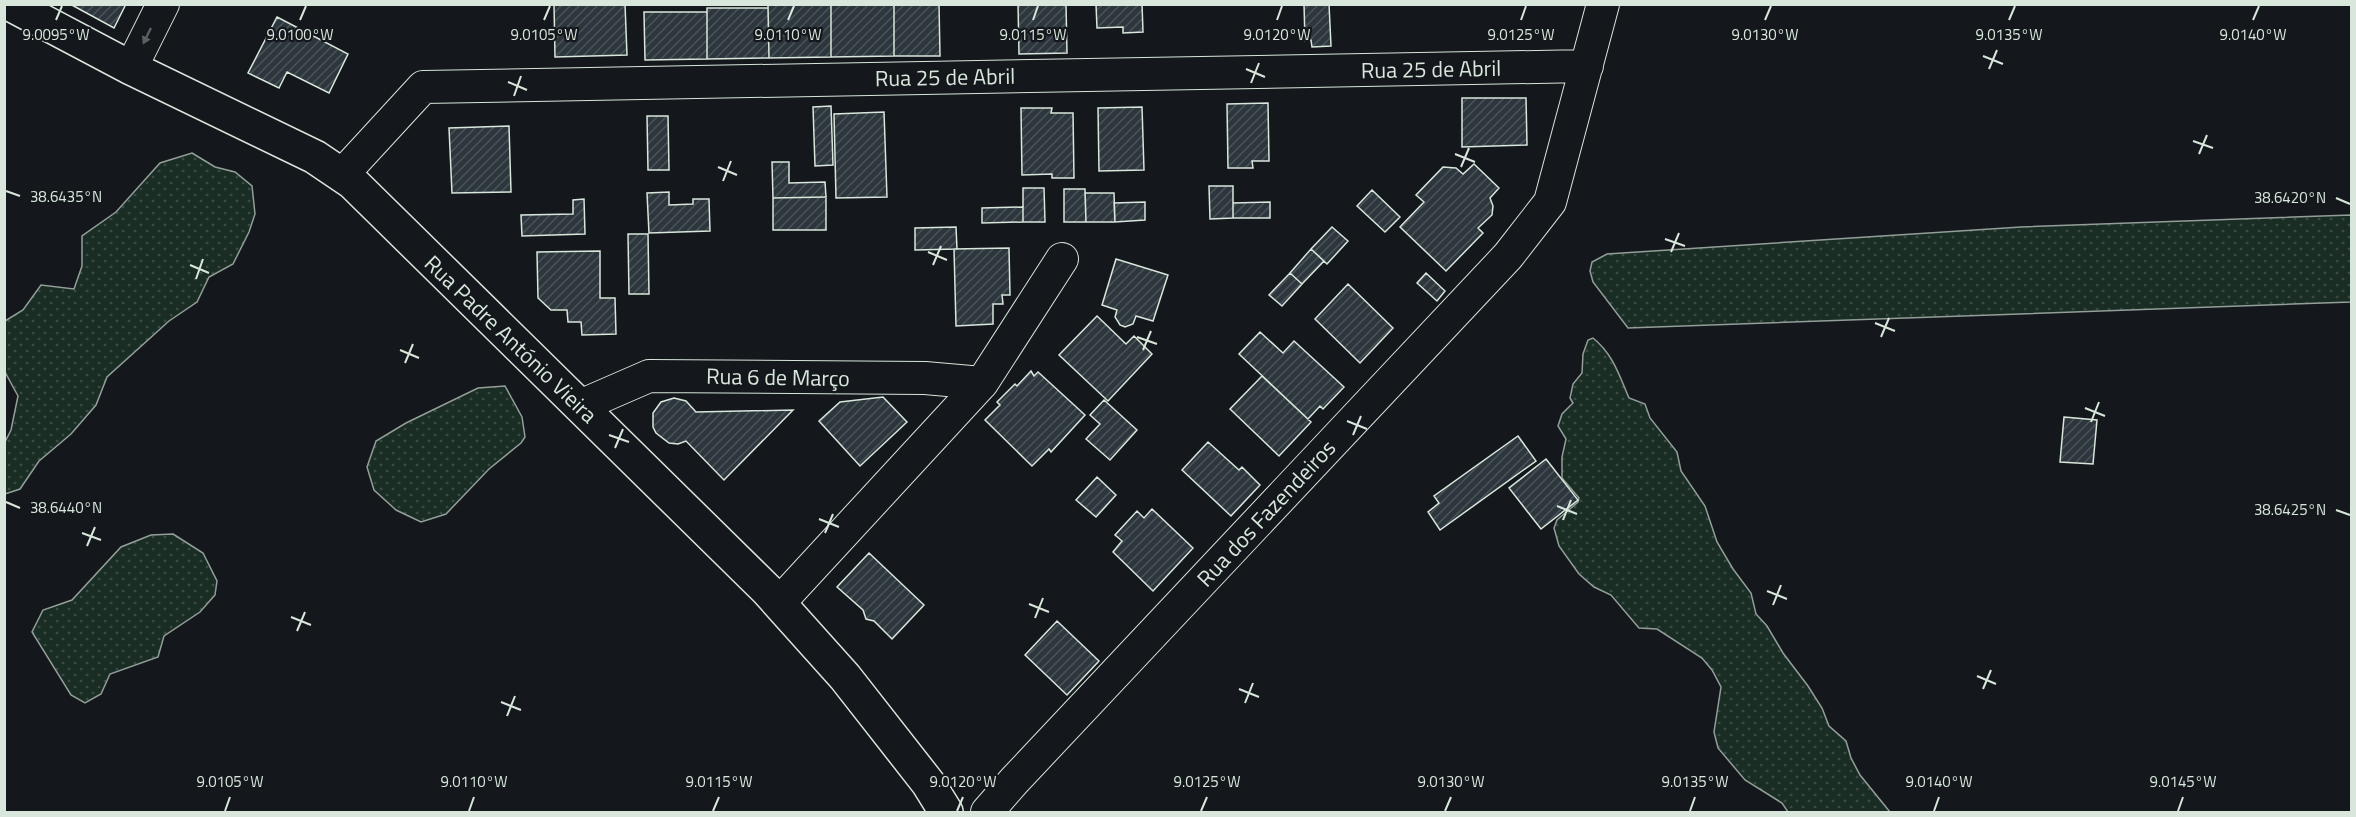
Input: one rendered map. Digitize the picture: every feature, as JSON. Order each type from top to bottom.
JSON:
[{"type":"street","name":"Rua Padre António Vieira","points":[[10,4],[131,68],[315,157],[360,190],[779,603],[845,677],[928,783],[946,813]]},
{"type":"street","points":[[131,68],[163,4]]},
{"type":"street","name":"Rua dos Fazendeiros","points":[[987,813],[1014,781],[1508,256],[1550,202],[1603,4]]},
{"type":"street","name":"Rua 25 de Abril","points":[[342,175],[423,87],[1587,66]]},
{"type":"street","points":[[779,603],[982,383],[1062,260]]},
{"type":"street","name":"Rua 6 de Março","points":[[580,406],[649,376],[925,378],[982,383]]},
{"type":"green space","points":[[192,153],[215,167],[235,172],[252,186],[255,214],[233,264],[209,277],[197,302],[169,321],[107,377],[96,405],[71,434],[39,461],[20,489],[5,494],[5,442],[11,430],[18,396],[5,372],[5,321],[23,310],[41,285],[74,289],[82,266],[82,236],[116,212],[160,163]]},
{"type":"green space","points":[[2351,215],[2351,302],[1628,328],[1593,282],[1590,271],[1592,262],[1607,254],[2021,227]]},
{"type":"green space","points":[[1593,338],[1611,358],[1629,398],[1645,404],[1650,418],[1677,452],[1681,471],[1705,506],[1717,542],[1751,593],[1756,614],[1767,626],[1783,653],[1808,686],[1822,708],[1829,726],[1846,741],[1851,758],[1860,775],[1890,812],[1788,812],[1782,803],[1745,780],[1718,748],[1714,732],[1721,687],[1712,670],[1702,658],[1657,629],[1639,628],[1611,595],[1594,587],[1579,574],[1559,546],[1554,528],[1557,520],[1578,502],[1579,498],[1562,478],[1562,457],[1566,439],[1558,426],[1562,414],[1573,403],[1570,398],[1573,384],[1582,373],[1583,354],[1588,340]]},
{"type":"green space","points":[[505,386],[522,417],[525,437],[521,443],[489,469],[446,514],[421,522],[396,510],[374,490],[367,467],[376,441],[406,423],[478,388]]},
{"type":"green space","points":[[173,534],[203,553],[217,581],[215,595],[200,612],[164,636],[158,657],[110,674],[101,694],[85,703],[71,695],[32,632],[43,610],[72,600],[121,547],[151,535]]},
{"type":"building","points":[[70,4],[126,4],[114,28]]},
{"type":"building","points":[[554,4],[625,4],[627,55],[555,57]]},
{"type":"building","points":[[768,4],[831,4],[831,57],[769,58]]},
{"type":"building","points":[[831,4],[894,4],[894,56],[831,57]]},
{"type":"building","points":[[894,4],[939,4],[940,56],[894,56]]},
{"type":"building","points":[[1018,4],[1066,4],[1067,53],[1019,54]]},
{"type":"building","points":[[1096,4],[1142,4],[1143,32],[1123,33],[1123,27],[1097,28]]},
{"type":"building","points":[[1304,4],[1329,4],[1331,46],[1312,47],[1311,40],[1305,41]]},
{"type":"building","points":[[707,8],[768,8],[769,58],[707,59]]},
{"type":"building","points":[[644,12],[707,12],[707,59],[645,60]]},
{"type":"building","points":[[277,17],[348,54],[329,93],[287,72],[279,88],[248,73]]},
{"type":"building","points":[[1462,98],[1526,98],[1527,145],[1462,147]]},
{"type":"building","points":[[1268,103],[1269,161],[1252,161],[1253,168],[1228,168],[1227,104]]},
{"type":"building","points":[[831,106],[833,165],[815,166],[813,107]]},
{"type":"building","points":[[1142,107],[1144,170],[1099,171],[1098,108]]},
{"type":"building","points":[[1021,108],[1052,108],[1051,113],[1073,113],[1074,178],[1052,178],[1052,174],[1022,175]]},
{"type":"building","points":[[884,112],[887,197],[836,198],[834,114]]},
{"type":"building","points":[[647,116],[668,116],[669,170],[648,170]]},
{"type":"building","points":[[509,126],[511,192],[452,193],[449,128]]},
{"type":"building","points":[[772,162],[789,162],[789,183],[825,182],[826,197],[773,198]]},
{"type":"building","points":[[1474,164],[1499,188],[1490,198],[1493,206],[1492,215],[1478,228],[1483,233],[1446,271],[1400,227],[1424,202],[1416,195],[1443,167],[1456,168],[1463,174]]},
{"type":"building","points":[[1209,186],[1233,186],[1233,218],[1210,219]]},
{"type":"building","points":[[1023,188],[1044,188],[1045,222],[1023,222]]},
{"type":"building","points":[[1064,189],[1085,189],[1086,222],[1064,222]]},
{"type":"building","points":[[1372,190],[1400,217],[1385,232],[1357,206]]},
{"type":"building","points":[[669,192],[669,205],[693,204],[693,199],[709,199],[710,231],[649,233],[647,193]]},
{"type":"building","points":[[1085,193],[1114,193],[1115,222],[1086,222]]},
{"type":"building","points":[[826,197],[826,230],[773,230],[773,198]]},
{"type":"building","points":[[584,199],[585,234],[522,236],[521,215],[573,214],[573,200]]},
{"type":"building","points":[[1145,202],[1145,220],[1115,222],[1114,203]]},
{"type":"building","points":[[1270,202],[1270,218],[1233,218],[1233,203]]},
{"type":"building","points":[[1023,207],[1023,222],[982,223],[982,208]]},
{"type":"building","points":[[956,227],[957,249],[915,250],[915,228]]},
{"type":"building","points":[[1332,227],[1348,241],[1327,264],[1311,249]]},
{"type":"building","points":[[628,234],[648,234],[649,294],[629,294]]},
{"type":"building","points":[[1009,248],[1010,295],[1002,295],[1003,304],[993,304],[993,324],[956,326],[954,249]]},
{"type":"building","points":[[1311,249],[1324,261],[1302,284],[1290,273]]},
{"type":"building","points":[[600,251],[600,298],[615,298],[616,334],[582,335],[581,322],[568,322],[567,310],[551,310],[538,298],[537,252]]},
{"type":"building","points":[[1116,259],[1168,275],[1153,321],[1136,316],[1133,324],[1125,327],[1120,325],[1115,317],[1117,310],[1102,305]]},
{"type":"building","points":[[1290,273],[1302,284],[1282,306],[1269,295]]},
{"type":"building","points":[[1426,273],[1445,291],[1437,301],[1417,283]]},
{"type":"building","points":[[1348,284],[1393,328],[1360,363],[1315,319]]},
{"type":"building","points":[[1097,316],[1126,344],[1134,336],[1152,354],[1108,401],[1059,355]]},
{"type":"building","points":[[1260,332],[1283,353],[1294,341],[1344,387],[1323,409],[1320,406],[1308,419],[1239,354]]},
{"type":"building","points":[[1031,371],[1034,376],[1038,372],[1085,415],[1051,452],[1049,449],[1032,466],[985,420],[1000,405],[997,402]]},
{"type":"building","points":[[1262,376],[1311,422],[1279,456],[1230,409]]},
{"type":"building","points":[[883,397],[907,422],[860,466],[819,421],[840,402]]},
{"type":"building","points":[[674,398],[686,401],[696,412],[793,410],[724,480],[686,441],[678,444],[669,443],[656,433],[653,427],[653,413],[661,402]]},
{"type":"building","points":[[1104,400],[1137,430],[1110,460],[1086,439],[1100,424],[1090,415]]},
{"type":"building","points":[[2064,417],[2097,420],[2093,464],[2060,462]]},
{"type":"building","points":[[1518,436],[1536,461],[1440,530],[1428,512],[1439,503],[1434,496]]},
{"type":"building","points":[[1208,442],[1239,470],[1242,467],[1260,485],[1231,516],[1182,470]]},
{"type":"building","points":[[1546,459],[1578,500],[1541,529],[1509,488]]},
{"type":"building","points":[[1097,477],[1116,495],[1096,517],[1076,500]]},
{"type":"building","points":[[1152,509],[1193,548],[1153,591],[1113,552],[1122,541],[1115,535],[1137,511],[1144,518]]},
{"type":"building","points":[[869,553],[924,605],[892,639],[874,621],[866,619],[863,610],[837,587]]},
{"type":"building","points":[[1057,621],[1099,661],[1067,695],[1025,655]]}]
